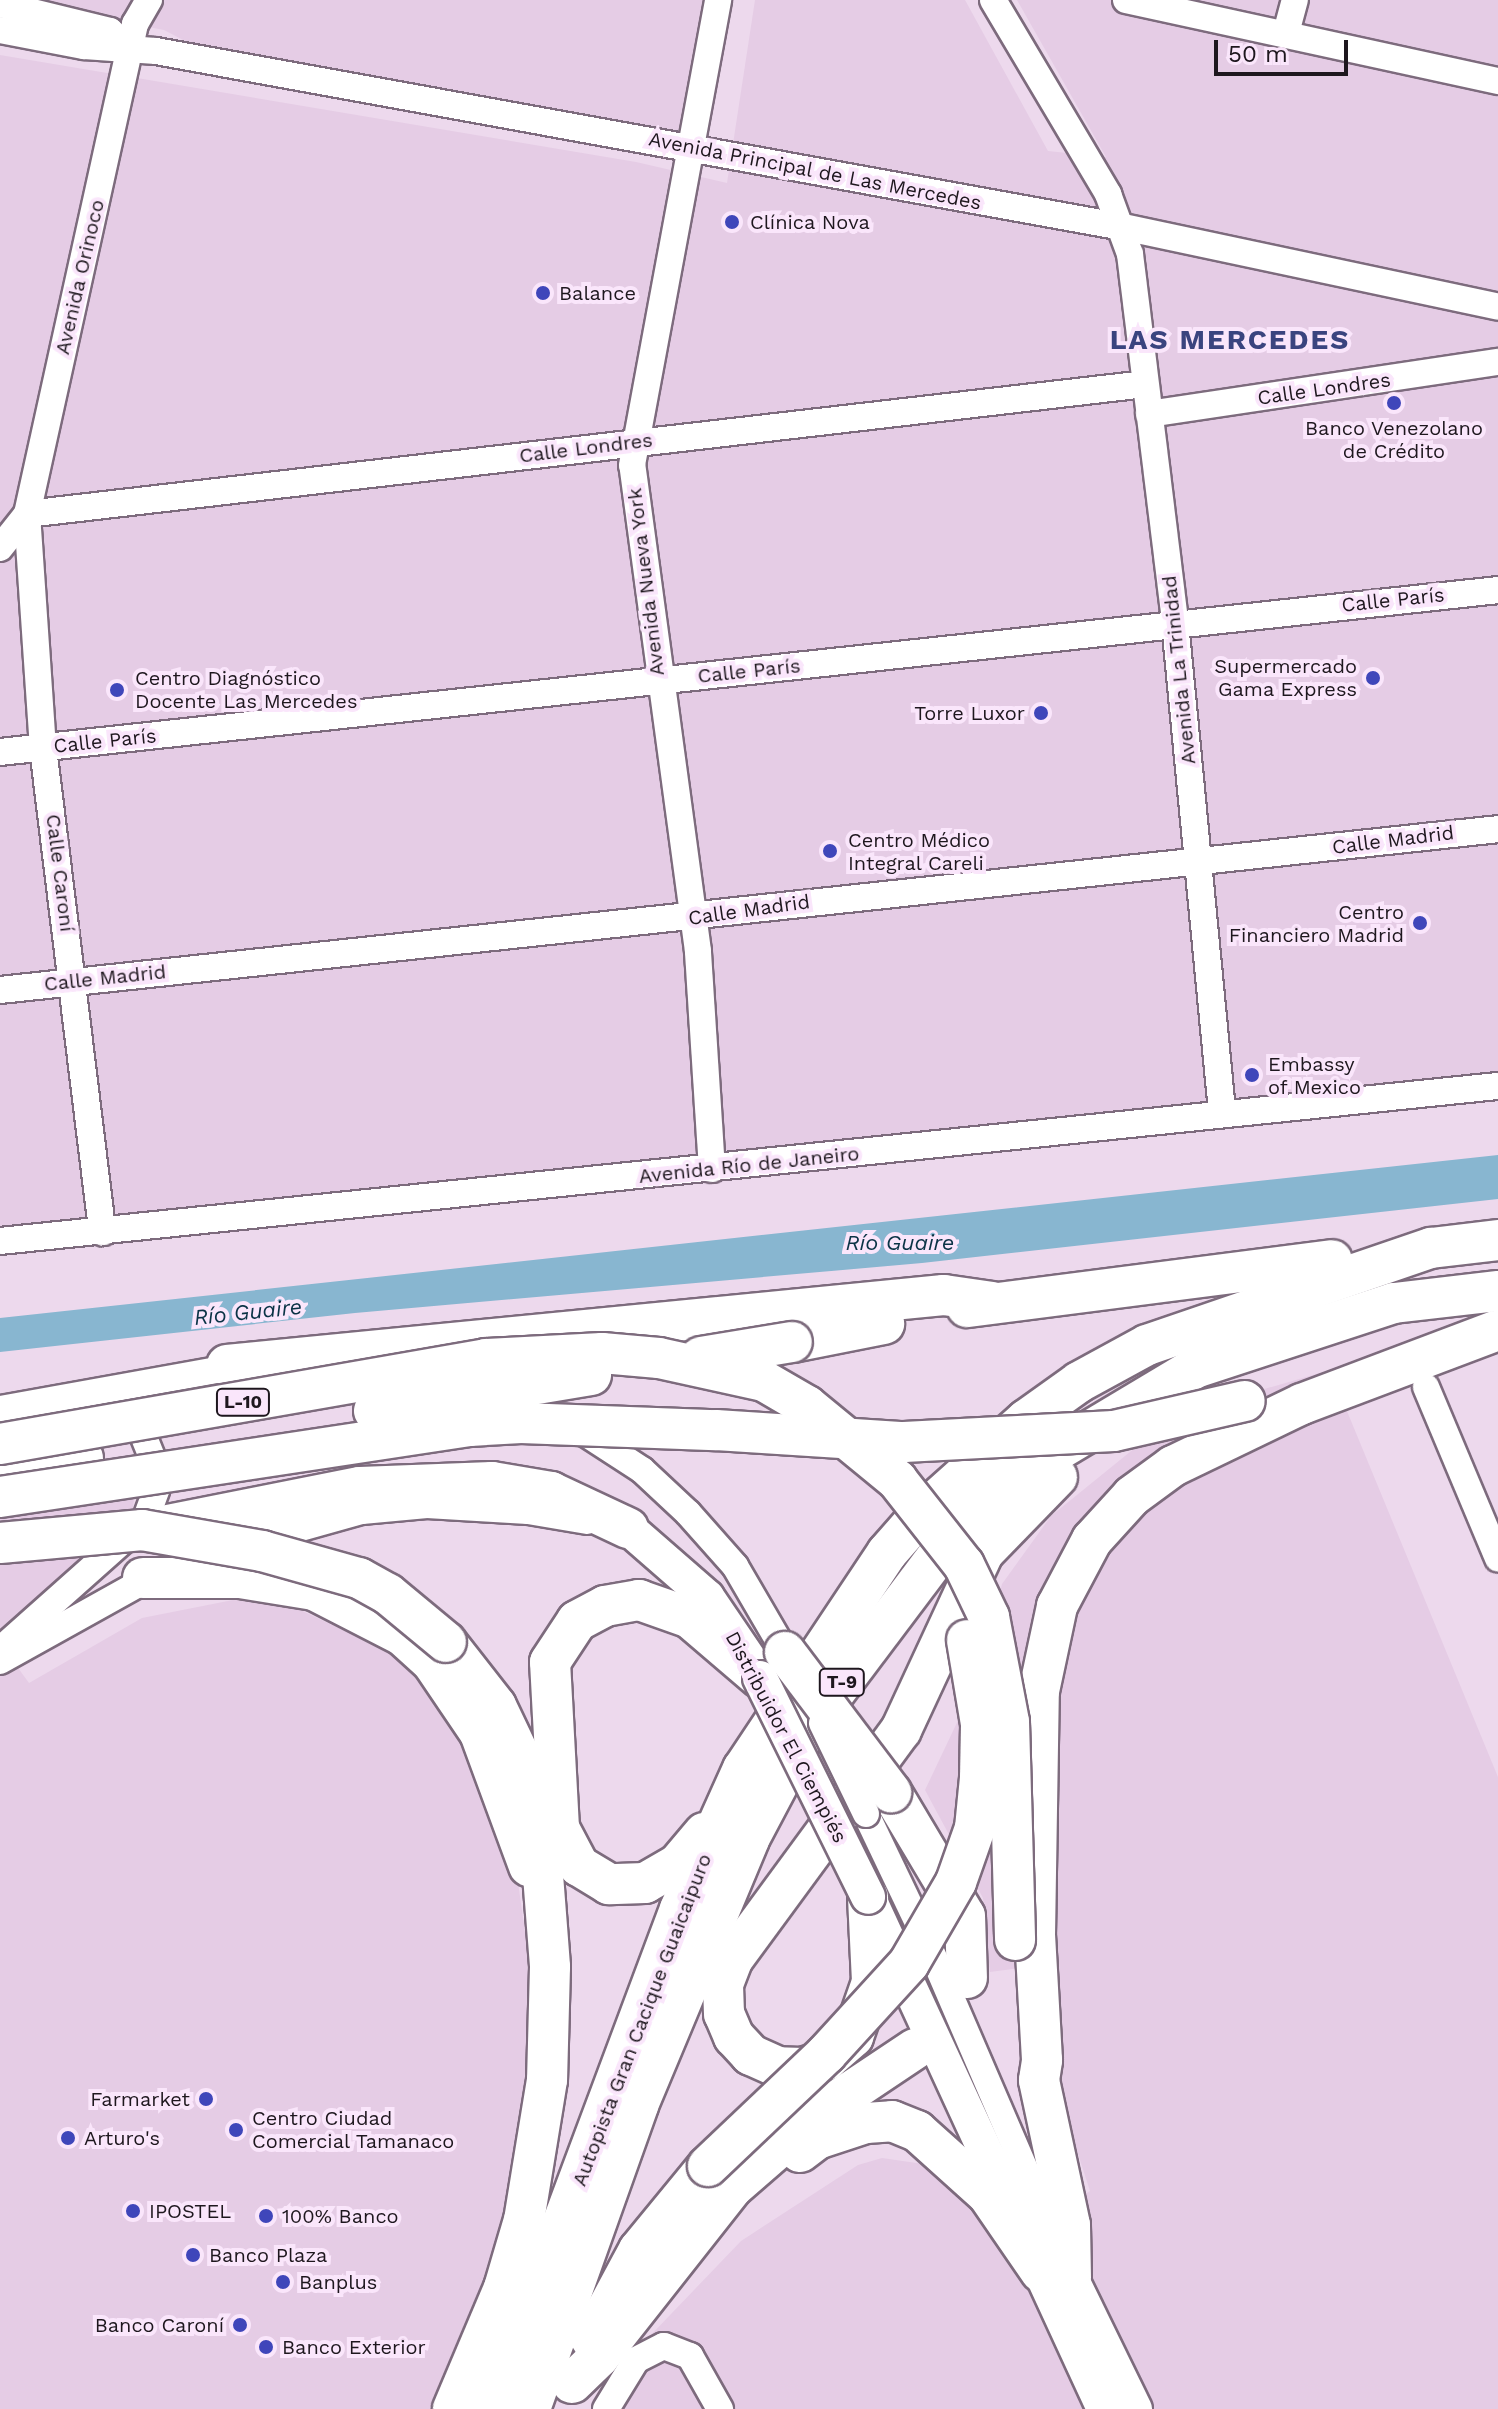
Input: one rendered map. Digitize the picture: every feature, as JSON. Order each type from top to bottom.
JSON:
[{"type":"highway","name":"Autopista Gran Cacique Guaicaipuro","points":[[493,2409],[680,1909],[743,1769],[887,1553],[922,1513],[1026,1420],[1079,1382],[1147,1345],[1223,1315],[1431,1248],[1498,1240]]},
{"type":"highway","points":[[0,1471],[792,1342],[992,1302],[1431,1248]]},
{"type":"highway","points":[[227,1365],[944,1295],[992,1302]]},
{"type":"highway","name":"Autopista Gran Cacique Guaicaipuro","points":[[530,2409],[638,2105],[749,1839],[807,1729],[944,1547],[986,1503],[1038,1462],[1195,1368],[1394,1303],[1493,1310]]},
{"type":"highway","points":[[1056,2275],[1070,2225],[1039,2080],[1037,1736],[1045,1654],[1057,1606],[1092,1540],[1132,1496],[1250,1413],[1493,1310]]},
{"type":"highway","points":[[868,1897],[872,1982],[853,2037],[827,2060],[803,2068],[778,2067],[751,2055],[734,2037],[724,2014],[722,1989],[729,1965],[901,1730],[983,1553],[1044,1486],[1147,1411],[1203,1384],[1493,1310]]},
{"type":"highway","name":"L-10","points":[[0,1444],[486,1359],[602,1353],[686,1362],[764,1381]]},
{"type":"highway","points":[[764,1381],[807,1406],[897,1480],[964,1565],[989,1617],[1009,1722],[1015,1940],[1027,2061],[1039,2080]]},
{"type":"highway","points":[[567,2396],[618,2284],[708,2166],[826,2054],[909,1963],[956,1882],[975,1828],[980,1778],[974,1672],[947,1579],[920,1533],[887,1495],[764,1381]]},
{"type":"highway","points":[[0,1497],[470,1426],[581,1425],[904,1442],[1114,1431],[1250,1413]]},
{"type":"highway","points":[[0,1543],[142,1530],[360,1487],[492,1482],[551,1492],[628,1528]]},
{"type":"highway","points":[[142,1530],[262,1551],[359,1578],[388,1594],[446,1642],[496,1706],[528,1773],[538,1810],[550,1991],[540,2142],[504,2288],[453,2409]]},
{"type":"highway","points":[[143,1578],[240,1578],[314,1590],[402,1635],[432,1662],[480,1733],[546,1915]]},
{"type":"highway","points":[[743,1769],[700,1839],[671,1869],[636,1885],[597,1879],[576,1862],[559,1828],[550,1662],[577,1621],[605,1606],[639,1600],[690,1618],[772,1665],[965,1916],[967,1978]]},
{"type":"highway","points":[[567,2396],[732,2188],[804,2126],[915,2049]]},
{"type":"highway","points":[[692,2240],[817,2139],[853,2126],[892,2121],[917,2131],[958,2164],[1056,2275]]},
{"type":"main road","name":"Distribuidor El Ciempiés","points":[[628,1528],[707,1597],[772,1665],[868,1897],[1056,2275]]},
{"type":"main road","points":[[1056,2275],[1104,2409]]},
{"type":"main road","points":[[1056,2275],[1135,2409]]},
{"type":"street","name":"Avenida Orinoco","points":[[0,548],[27,514],[135,24],[149,0]]},
{"type":"street","name":"Avenida Nueva York","points":[[712,1169],[693,919],[658,681],[632,465],[718,0]]},
{"type":"street","points":[[993,0],[1123,227]]},
{"type":"street","points":[[1126,0],[1498,81]]},
{"type":"street","points":[[1286,33],[1295,0]]},
{"type":"street","points":[[0,4],[110,31],[130,51]]},
{"type":"street","name":"Avenida Principal de Las Mercedes","points":[[0,30],[84,46],[172,54],[1123,227],[1498,307]]},
{"type":"street","points":[[84,46],[107,75],[117,101]]},
{"type":"street","name":"Avenida La Trinidad","points":[[1123,227],[1175,623],[1201,863],[1222,1114]]},
{"type":"street","name":"Calle Londres","points":[[1149,414],[1498,362]]},
{"type":"street","name":"Calle Londres","points":[[27,514],[636,445],[664,437],[1145,384]]},
{"type":"street","name":"Calle Caroní","points":[[27,514],[43,748],[75,981],[102,1232]]},
{"type":"street","name":"Calle París","points":[[0,752],[1498,590]]},
{"type":"street","name":"Calle Madrid","points":[[0,990],[693,919],[877,892],[1201,863],[1498,829]]},
{"type":"street","name":"Avenida Río de Janeiro","points":[[0,1241],[1498,1086]]},
{"type":"street","name":"Distribuidor El Ciempiés","points":[[0,1409],[227,1365],[464,1377],[525,1400],[606,1443],[688,1513],[735,1566],[772,1665]]},
{"type":"street","points":[[1426,1387],[1497,1551]]},
{"type":"street","points":[[0,1409],[98,1403],[119,1410],[149,1445],[156,1490],[145,1521],[0,1649]]},
{"type":"street","points":[[0,1661],[143,1578],[298,1526],[362,1511],[477,1506],[628,1528]]},
{"type":"street","name":"Distribuidor El Ciempiés","points":[[878,1803],[928,1944],[1056,2275]]},
{"type":"street","points":[[606,2409],[636,2360],[664,2346],[690,2356],[720,2409]]},
{"type":"shaded area","points":[[10,0],[714,0],[693,124],[679,137],[189,43],[164,30]]},
{"type":"shaded area","points":[[755,0],[965,0],[1048,151],[1106,157],[1017,0],[1498,0],[1498,1079],[0,1226],[0,55],[636,162],[727,183]]},
{"type":"shaded area","points":[[1330,1370],[1498,1777],[1498,2409],[607,2409],[648,2338],[741,2241],[858,2165],[882,2158],[937,2166],[1005,2247],[1090,2191],[1056,2086],[1043,1965],[990,1972],[983,1898],[925,1790],[972,1691],[1002,1584],[1051,1516],[1141,1443],[1223,1401]]},
{"type":"shaded area","points":[[0,1487],[135,1491],[130,1531],[5,1650],[29,1683],[142,1618],[233,1600],[292,1606],[396,1655],[423,1677],[461,1726],[515,1862],[527,1945],[529,2030],[513,2198],[496,2253],[430,2409],[0,2409]]},
{"type":"water","name":"Río Guaire","points":[[1498,1155],[1498,1199],[922,1263],[355,1313],[0,1352],[0,1318]]},
{"type":"place","name":"Clínica Nova","points":[[732,222]]},
{"type":"place","name":"Balance","points":[[543,293]]},
{"type":"place","name":"Banco Venezolano de Crédito","points":[[1394,403]]},
{"type":"place","name":"Supermercado Gama Express","points":[[1373,678]]},
{"type":"place","name":"Centro Diagnóstico Docente Las Mercedes","points":[[117,690]]},
{"type":"place","name":"Torre Luxor","points":[[1041,713]]},
{"type":"place","name":"Centro Médico Integral Careli","points":[[830,851]]},
{"type":"place","name":"Centro Financiero Madrid","points":[[1420,923]]},
{"type":"place","name":"Embassy of Mexico","points":[[1252,1075]]},
{"type":"place","name":"Farmarket","points":[[206,2099]]},
{"type":"place","name":"Centro Ciudad Comercial Tamanaco","points":[[236,2130]]},
{"type":"place","name":"Arturo's","points":[[68,2138]]},
{"type":"place","name":"IPOSTEL","points":[[133,2211]]},
{"type":"place","name":"100% Banco","points":[[266,2216]]},
{"type":"place","name":"Banco Plaza","points":[[193,2255]]},
{"type":"place","name":"Banplus","points":[[283,2282]]},
{"type":"place","name":"Banco Caroní","points":[[240,2325]]},
{"type":"place","name":"Banco Exterior","points":[[266,2347]]},
{"type":"district","name":"LAS MERCEDES","points":[[1230,340]]}]
